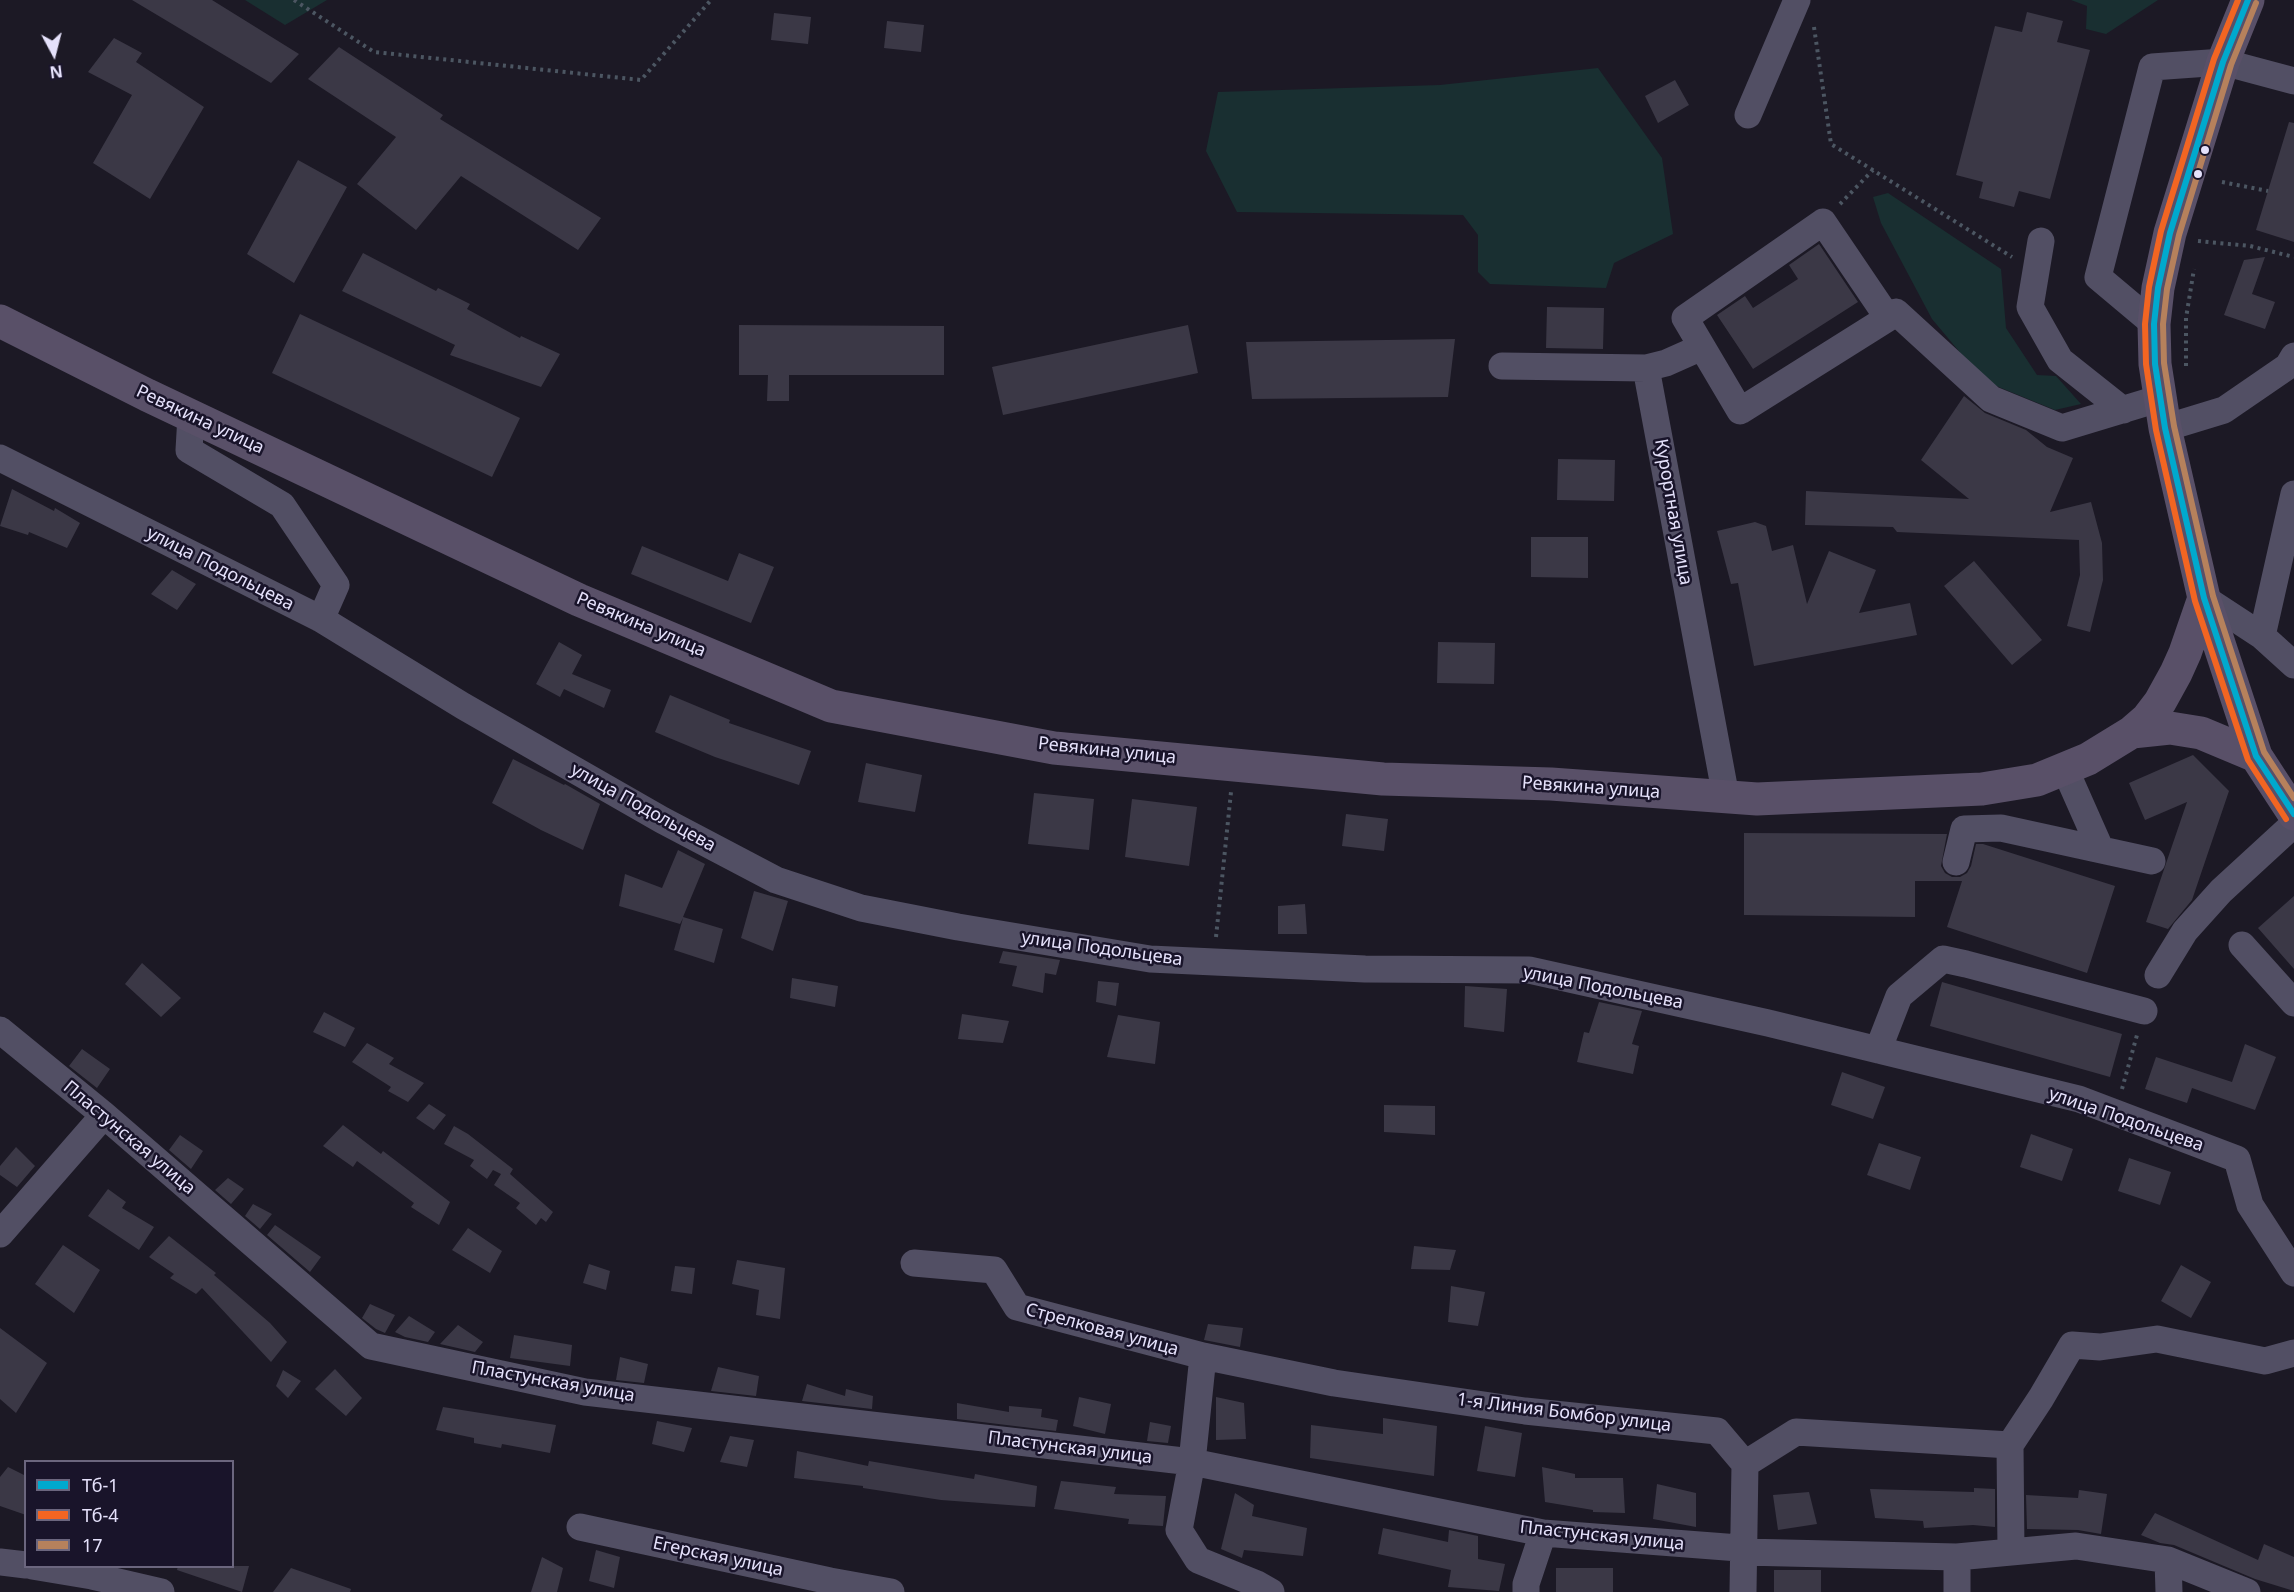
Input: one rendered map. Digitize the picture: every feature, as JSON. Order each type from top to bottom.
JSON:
[{"type":"main road","points":[[2248,0],[2223,62],[2170,233],[2158,288],[2154,324],[2156,364],[2163,413],[2204,598],[2256,756],[2294,814]]},
{"type":"main road","name":"Ревякина улица","points":[[0,321],[191,416],[579,600],[831,706],[1054,748],[1383,779],[1551,784],[1757,799],[1982,789],[2037,780],[2088,759],[2132,732],[2147,719],[2160,702],[2176,673],[2204,598]]},
{"type":"main road","points":[[2132,732],[2170,728],[2201,733],[2256,756]]},
{"type":"street","points":[[1748,115],[1797,0]]},
{"type":"street","points":[[2154,324],[2097,277],[2151,67],[2223,62],[2294,81]]},
{"type":"street","points":[[1888,318],[1824,222],[1685,318],[1740,411],[1888,318],[1896,312],[1991,399],[2062,428],[2123,410],[2163,413],[2224,410],[2288,366],[2294,357]]},
{"type":"street","points":[[2041,241],[2030,307],[2060,360],[2123,410]]},
{"type":"street","points":[[1502,366],[1646,368],[1666,363],[1702,347]]},
{"type":"street","name":"Курортная улица","points":[[1646,368],[1726,797]]},
{"type":"street","points":[[191,416],[189,450],[282,505],[336,585],[321,619]]},
{"type":"street","name":"улица Подольцева","points":[[0,458],[321,619],[463,706],[662,820],[776,880],[861,908],[1150,960],[1365,969],[1529,970],[1768,1023],[2079,1099],[2237,1159],[2250,1205],[2294,1273]]},
{"type":"street","points":[[2262,636],[2294,494]]},
{"type":"street","points":[[2204,598],[2262,636],[2294,665]]},
{"type":"street","points":[[2065,769],[2100,848]]},
{"type":"street","points":[[2158,975],[2185,931],[2221,891],[2294,824]]},
{"type":"street","points":[[1956,862],[1964,829],[2001,828],[2152,861]]},
{"type":"street","points":[[2242,945],[2294,1003]]},
{"type":"street","points":[[1878,1050],[1899,996],[1943,959],[2144,1011]]},
{"type":"street","name":"Пластунская улица","points":[[0,1030],[104,1116],[371,1346],[585,1392],[1192,1462],[1543,1533],[1740,1548],[1743,1552],[1957,1557],[2076,1546],[2168,1560],[2247,1592]]},
{"type":"street","points":[[0,1234],[104,1116]]},
{"type":"street","name":"Стрелковая улица","points":[[914,1263],[994,1270],[1017,1307],[1203,1356]]},
{"type":"street","points":[[2011,1552],[2010,1445],[2072,1345],[2100,1347],[2157,1339],[2265,1361],[2294,1353]]},
{"type":"street","points":[[1203,1356],[1192,1462],[1179,1530],[1198,1560],[1257,1584],[1270,1592]]},
{"type":"street","name":"1-я Линия Бомбор улица","points":[[1203,1356],[1334,1383],[1525,1411],[1717,1431],[1745,1464]]},
{"type":"street","points":[[1743,1592],[1745,1464],[1796,1432],[2010,1445]]},
{"type":"street","name":"Егерская улица","points":[[580,1527],[891,1592]]},
{"type":"street","points":[[1526,1592],[1526,1584],[1543,1533]]},
{"type":"street","points":[[1957,1557],[1957,1592]]},
{"type":"street","points":[[2168,1560],[2169,1592]]},
{"type":"street","points":[[0,1562],[24,1566]]},
{"type":"street","points":[[44,1568],[92,1576],[161,1592]]},
{"type":"path","points":[[294,0],[374,52],[641,80],[711,0]]},
{"type":"path","points":[[1813,22],[1831,144],[2016,260]]},
{"type":"path","points":[[1850,193],[1872,170]]},
{"type":"path","points":[[2222,182],[2268,192]]},
{"type":"path","points":[[2197,251],[2198,240],[2250,246],[2294,257]]},
{"type":"path","points":[[2186,375],[2186,318],[2195,262]]},
{"type":"path","points":[[1213,962],[1232,788]]},
{"type":"path","points":[[2115,1113],[2144,1011]]},
{"type":"green space","points":[[245,0],[327,0],[285,25]]},
{"type":"green space","points":[[2071,0],[2158,0],[2106,34],[2086,29],[2087,6]]},
{"type":"green space","points":[[1598,68],[1662,158],[1673,234],[1614,263],[1606,288],[1490,284],[1478,272],[1478,235],[1463,215],[1237,212],[1206,151],[1218,92],[1440,85]]},
{"type":"green space","points":[[1888,193],[2001,269],[2006,328],[2037,375],[2056,376],[2081,404],[2055,410],[1984,381],[1932,319],[1881,223],[1873,197]]},
{"type":"building","points":[[132,0],[212,0],[299,54],[271,83]]},
{"type":"building","points":[[2027,12],[2063,21],[2057,42],[2090,50],[2050,199],[2019,191],[2014,207],[1979,198],[1983,182],[1956,175],[1995,26],[2022,32]]},
{"type":"building","points":[[774,13],[811,17],[808,44],[771,40]]},
{"type":"building","points":[[887,21],[924,25],[921,52],[884,48]]},
{"type":"building","points":[[114,38],[142,53],[136,62],[204,107],[150,199],[93,163],[132,95],[88,72]]},
{"type":"building","points":[[339,47],[443,115],[440,119],[601,218],[578,250],[461,176],[416,230],[357,184],[396,137],[308,79]]},
{"type":"building","points":[[1675,80],[1689,105],[1658,123],[1645,96]]},
{"type":"building","points":[[2289,122],[2294,123],[2294,242],[2256,230]]},
{"type":"building","points":[[298,160],[347,187],[294,283],[247,254]]},
{"type":"building","points":[[1819,244],[1858,302],[1753,369],[1717,315],[1745,296],[1753,308],[1798,279],[1789,265]]},
{"type":"building","points":[[363,253],[436,291],[438,288],[470,304],[467,309],[520,338],[521,336],[560,354],[541,387],[450,355],[455,345],[342,291]]},
{"type":"building","points":[[2265,257],[2252,294],[2275,302],[2265,329],[2224,315],[2244,260]]},
{"type":"building","points":[[1547,307],[1604,308],[1603,349],[1546,348]]},
{"type":"building","points":[[300,314],[520,418],[492,477],[272,373]]},
{"type":"building","points":[[739,325],[944,326],[944,375],[789,375],[789,401],[767,401],[768,375],[739,375]]},
{"type":"building","points":[[1188,325],[1198,373],[1003,415],[992,367]]},
{"type":"building","points":[[1455,339],[1448,397],[1252,399],[1246,342]]},
{"type":"building","points":[[1964,396],[1985,413],[2026,430],[2047,447],[2073,458],[2050,512],[2091,502],[2102,543],[2103,580],[2090,632],[2067,626],[2080,575],[2079,540],[1897,532],[1893,527],[1805,525],[1806,491],[1969,499],[1921,460]]},
{"type":"building","points":[[1558,459],[1615,460],[1614,501],[1557,500]]},
{"type":"building","points":[[12,489],[54,511],[55,508],[80,523],[67,548],[29,532],[28,535],[0,526]]},
{"type":"building","points":[[1755,522],[1766,526],[1772,551],[1793,545],[1807,604],[1829,551],[1876,570],[1859,613],[1910,603],[1917,635],[1754,666],[1738,583],[1731,584],[1717,531]]},
{"type":"building","points":[[1531,537],[1588,537],[1588,578],[1531,577]]},
{"type":"building","points":[[642,546],[728,581],[739,553],[774,567],[751,623],[631,574]]},
{"type":"building","points":[[1974,561],[2042,640],[2012,665],[1944,586]]},
{"type":"building","points":[[172,570],[196,584],[177,610],[151,594]]},
{"type":"building","points":[[559,642],[582,655],[572,674],[611,690],[604,708],[564,689],[560,697],[536,684]]},
{"type":"building","points":[[1438,642],[1495,643],[1494,684],[1437,683]]},
{"type":"building","points":[[670,695],[730,720],[729,723],[811,751],[799,785],[715,757],[655,732]]},
{"type":"building","points":[[2193,755],[2229,791],[2192,900],[2168,929],[2146,922],[2187,802],[2145,820],[2129,783]]},
{"type":"building","points":[[513,759],[600,804],[583,850],[492,803]]},
{"type":"building","points":[[866,763],[922,775],[915,812],[858,802]]},
{"type":"building","points":[[1034,793],[1094,799],[1089,850],[1028,844]]},
{"type":"building","points":[[1132,799],[1197,807],[1189,866],[1125,857]]},
{"type":"building","points":[[1346,814],[1388,819],[1384,851],[1342,846]]},
{"type":"building","points":[[1744,833],[1947,834],[1941,866],[1945,873],[1952,877],[1960,877],[1967,873],[1976,844],[1983,844],[2115,886],[2087,973],[1947,927],[1962,881],[1915,881],[1915,917],[1744,915]]},
{"type":"building","points":[[678,850],[705,864],[683,917],[723,929],[714,963],[674,950],[683,918],[680,924],[619,906],[625,874],[662,888]]},
{"type":"building","points":[[754,891],[788,901],[773,951],[741,938]]},
{"type":"building","points":[[2294,896],[2294,969],[2258,928]]},
{"type":"building","points":[[1305,904],[1307,934],[1278,934],[1278,906]]},
{"type":"building","points":[[1003,951],[1060,960],[1056,975],[1045,973],[1043,993],[1012,986],[1017,966],[999,963]]},
{"type":"building","points":[[142,963],[181,998],[161,1017],[125,984]]},
{"type":"building","points":[[792,978],[838,986],[835,1007],[790,998]]},
{"type":"building","points":[[1098,981],[1119,983],[1116,1006],[1096,1002]]},
{"type":"building","points":[[1942,982],[2122,1034],[2110,1077],[1930,1026]]},
{"type":"building","points":[[1465,986],[1507,989],[1504,1032],[1464,1027]]},
{"type":"building","points":[[1599,1002],[1642,1011],[1632,1044],[1639,1046],[1633,1074],[1577,1062],[1584,1032],[1589,1033]]},
{"type":"building","points":[[324,1012],[355,1028],[345,1047],[313,1032]]},
{"type":"building","points":[[962,1014],[1009,1021],[1003,1043],[958,1039]]},
{"type":"building","points":[[1118,1015],[1160,1022],[1155,1064],[1107,1057]]},
{"type":"building","points":[[367,1043],[394,1058],[389,1064],[424,1083],[408,1102],[388,1091],[391,1087],[352,1062]]},
{"type":"building","points":[[2245,1044],[2276,1057],[2255,1110],[2192,1088],[2187,1103],[2145,1089],[2156,1057],[2232,1082]]},
{"type":"building","points":[[82,1049],[110,1069],[97,1088],[69,1066]]},
{"type":"building","points":[[1842,1072],[1885,1087],[1873,1119],[1831,1105]]},
{"type":"building","points":[[429,1104],[446,1115],[434,1130],[416,1118]]},
{"type":"building","points":[[1384,1105],[1435,1106],[1435,1135],[1384,1132]]},
{"type":"building","points":[[343,1125],[381,1154],[383,1151],[450,1202],[439,1225],[411,1207],[414,1203],[357,1161],[353,1167],[323,1146]]},
{"type":"building","points":[[454,1126],[513,1169],[510,1174],[553,1212],[546,1222],[541,1218],[536,1225],[516,1208],[520,1203],[494,1185],[501,1174],[493,1170],[487,1179],[470,1166],[474,1160],[444,1144]]},
{"type":"building","points":[[2031,1134],[2073,1149],[2062,1181],[2020,1167]]},
{"type":"building","points":[[180,1135],[203,1151],[191,1169],[169,1150]]},
{"type":"building","points":[[1879,1143],[1921,1157],[1910,1190],[1867,1175]]},
{"type":"building","points":[[16,1147],[35,1166],[17,1187],[0,1175],[0,1166]]},
{"type":"building","points":[[2129,1158],[2171,1172],[2160,1205],[2118,1191]]},
{"type":"building","points":[[228,1178],[244,1189],[231,1204],[215,1190]]},
{"type":"building","points":[[108,1189],[126,1202],[122,1208],[154,1227],[139,1250],[88,1216]]},
{"type":"building","points":[[253,1204],[272,1214],[260,1229],[245,1216]]},
{"type":"building","points":[[275,1225],[321,1257],[310,1272],[267,1235]]},
{"type":"building","points":[[468,1228],[502,1251],[490,1273],[452,1250]]},
{"type":"building","points":[[169,1236],[216,1273],[214,1275],[270,1323],[287,1342],[271,1362],[202,1288],[196,1294],[170,1278],[174,1274],[149,1257]]},
{"type":"building","points":[[63,1245],[100,1270],[74,1313],[35,1284]]},
{"type":"building","points":[[1414,1246],[1456,1250],[1450,1270],[1411,1269]]},
{"type":"building","points":[[737,1260],[785,1268],[780,1319],[756,1315],[759,1290],[732,1284]]},
{"type":"building","points":[[589,1264],[610,1271],[606,1290],[583,1283]]},
{"type":"building","points":[[2181,1265],[2211,1282],[2191,1318],[2161,1301]]},
{"type":"building","points":[[675,1266],[695,1268],[692,1294],[671,1291]]},
{"type":"building","points":[[1451,1286],[1485,1292],[1478,1326],[1448,1322]]},
{"type":"building","points":[[370,1304],[395,1315],[385,1333],[362,1318]]},
{"type":"building","points":[[409,1316],[435,1332],[428,1342],[405,1337],[395,1332]]},
{"type":"building","points":[[1208,1324],[1243,1328],[1240,1347],[1204,1340]]},
{"type":"building","points":[[458,1325],[483,1342],[475,1352],[440,1344]]},
{"type":"building","points":[[0,1328],[47,1363],[16,1413],[0,1399]]},
{"type":"building","points":[[514,1335],[572,1345],[570,1366],[510,1358]]},
{"type":"building","points":[[620,1357],[648,1364],[644,1383],[616,1380]]},
{"type":"building","points":[[718,1367],[759,1376],[756,1396],[711,1391]]},
{"type":"building","points":[[335,1369],[362,1398],[346,1416],[315,1389]]},
{"type":"building","points":[[283,1370],[301,1381],[288,1398],[276,1386]]},
{"type":"building","points":[[807,1384],[845,1396],[846,1389],[873,1396],[872,1409],[802,1401]]},
{"type":"building","points":[[1079,1397],[1111,1404],[1105,1434],[1073,1426]]},
{"type":"building","points":[[1216,1397],[1244,1403],[1246,1439],[1216,1440]]},
{"type":"building","points":[[957,1403],[1009,1412],[1009,1406],[1042,1409],[1041,1417],[1058,1420],[1056,1431],[957,1419]]},
{"type":"building","points":[[443,1407],[556,1425],[550,1453],[502,1444],[501,1448],[474,1443],[474,1438],[436,1430]]},
{"type":"building","points":[[1383,1418],[1437,1426],[1434,1476],[1310,1458],[1311,1425],[1383,1434]]},
{"type":"building","points":[[657,1421],[692,1428],[684,1452],[652,1444]]},
{"type":"building","points":[[1150,1422],[1171,1426],[1168,1443],[1147,1441]]},
{"type":"building","points":[[1485,1426],[1522,1433],[1515,1477],[1477,1471]]},
{"type":"building","points":[[730,1436],[754,1440],[747,1467],[720,1462]]},
{"type":"building","points":[[797,1451],[868,1466],[869,1461],[974,1479],[975,1474],[1037,1486],[1035,1507],[941,1500],[863,1488],[863,1486],[794,1478]]},
{"type":"building","points":[[8,1467],[24,1475],[24,1514],[0,1506],[0,1477]]},
{"type":"building","points":[[1542,1467],[1575,1474],[1575,1478],[1623,1478],[1625,1513],[1593,1512],[1593,1510],[1545,1502]]},
{"type":"building","points":[[1061,1481],[1116,1487],[1114,1494],[1166,1496],[1163,1526],[1128,1524],[1129,1519],[1054,1509]]},
{"type":"building","points":[[1657,1484],[1696,1493],[1696,1527],[1653,1519]]},
{"type":"building","points":[[1974,1488],[1995,1489],[1995,1527],[1973,1525],[1924,1528],[1923,1521],[1875,1518],[1870,1489],[1974,1492]]},
{"type":"building","points":[[2079,1490],[2107,1494],[2101,1534],[2078,1530],[2027,1529],[2026,1495],[2078,1498]]},
{"type":"building","points":[[1809,1492],[1817,1524],[1778,1530],[1773,1495]]},
{"type":"building","points":[[1235,1493],[1254,1505],[1252,1516],[1307,1528],[1303,1556],[1244,1550],[1242,1558],[1221,1549]]},
{"type":"building","points":[[2155,1513],[2258,1560],[2264,1544],[2294,1557],[2294,1591],[2255,1579],[2174,1545],[2160,1543],[2141,1535]]},
{"type":"building","points":[[1383,1528],[1448,1542],[1449,1530],[1478,1536],[1478,1559],[1505,1564],[1499,1591],[1448,1587],[1451,1570],[1378,1554]]},
{"type":"building","points":[[596,1550],[620,1557],[614,1588],[589,1581]]},
{"type":"building","points":[[542,1557],[563,1568],[557,1592],[531,1592]]},
{"type":"building","points":[[249,1566],[242,1592],[177,1570],[178,1568]]},
{"type":"building","points":[[291,1568],[351,1589],[350,1592],[273,1592]]},
{"type":"building","points":[[1556,1568],[1613,1568],[1613,1592],[1556,1592]]},
{"type":"building","points":[[1774,1570],[1821,1570],[1821,1592],[1774,1592]]},
{"type":"transit line","name":"Тб-4","points":[[2238,0],[2214,59],[2161,231],[2149,287],[2145,324],[2146,364],[2156,430],[2195,601],[2248,760],[2286,819]]},
{"type":"transit line","name":"Тб-1","points":[[2248,0],[2223,62],[2170,233],[2158,288],[2154,324],[2155,364],[2165,428],[2204,598],[2256,756],[2294,814]]},
{"type":"transit line","name":"17","points":[[2256,3],[2231,65],[2179,235],[2167,289],[2163,324],[2164,363],[2174,426],[2213,596],[2264,752],[2294,798]]}]
